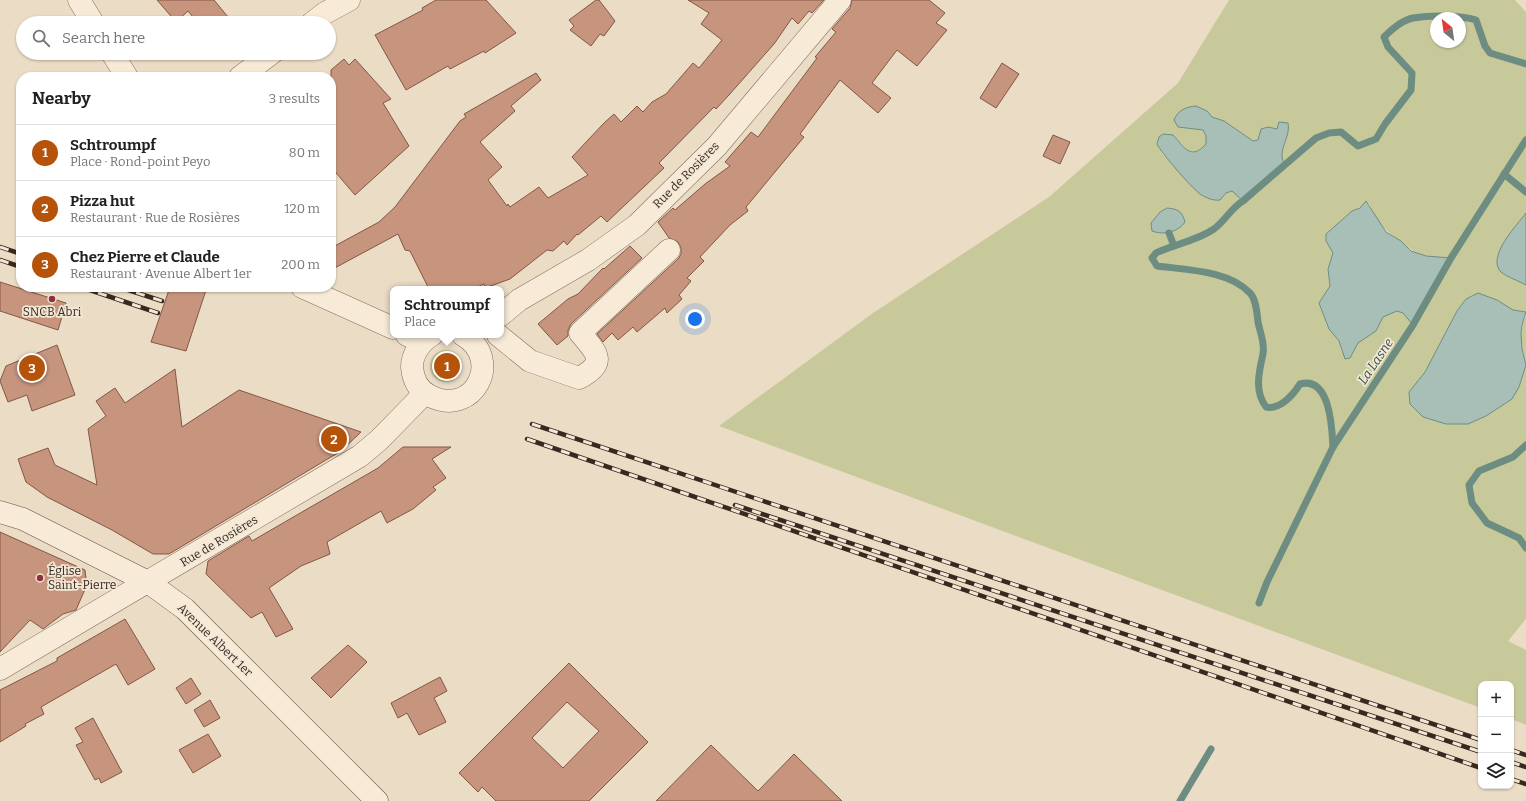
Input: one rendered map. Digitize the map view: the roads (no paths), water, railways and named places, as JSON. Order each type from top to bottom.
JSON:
[{"type":"street","points":[[79,0],[89,16]]},
{"type":"street","points":[[322,16],[349,0]]},
{"type":"street","name":"Rue de Rosières","points":[[504,312],[519,300],[588,260],[637,225],[717,146],[840,0]]},
{"type":"street","points":[[116,60],[123,72]]},
{"type":"street","points":[[247,72],[263,60]]},
{"type":"street","points":[[502,338],[530,361],[579,378],[595,367],[598,359],[596,353],[580,333],[669,250]]},
{"type":"street","points":[[313,292],[390,327]]},
{"type":"street","points":[[421,338],[412,366],[414,379],[424,394],[441,402],[460,400],[475,389],[483,372],[480,353],[471,338]]},
{"type":"street","name":"Rue de Rosières","points":[[0,670],[148,582],[185,562],[360,456],[384,435],[424,394]]},
{"type":"street","name":"Avenue Albert 1er","points":[[0,512],[23,519],[148,582],[185,609],[377,801]]},
{"type":"waterway","points":[[1333,447],[1330,416],[1323,395],[1318,388],[1310,384],[1300,384],[1286,401],[1276,406],[1266,407],[1262,401],[1258,381],[1263,354],[1263,345],[1257,310],[1250,293],[1241,285],[1219,275],[1193,270],[1157,266],[1152,258],[1156,253],[1200,237],[1214,229],[1235,207],[1316,138],[1329,133],[1341,132],[1358,146],[1376,139],[1385,124],[1411,90],[1412,73],[1388,47],[1384,37],[1401,23],[1413,18],[1436,16],[1454,16],[1476,20],[1485,46],[1490,53],[1526,64]]},
{"type":"waterway","name":"La Lasne","points":[[1259,603],[1267,582],[1333,447],[1413,325],[1451,258],[1526,140]]},
{"type":"waterway","points":[[1504,174],[1526,192]]},
{"type":"waterway","points":[[1169,233],[1174,246]]},
{"type":"waterway","points":[[1526,445],[1513,457],[1479,471],[1469,485],[1472,503],[1487,523],[1519,538],[1526,548]]},
{"type":"waterway","name":"La Lasne","points":[[1180,801],[1211,749]]},
{"type":"railway","points":[[0,247],[16,252]]},
{"type":"railway","points":[[0,260],[16,265]]},
{"type":"railway","points":[[96,292],[158,313]]},
{"type":"railway","points":[[134,292],[162,301]]},
{"type":"railway","points":[[532,424],[1478,739]]},
{"type":"railway","points":[[527,439],[1478,767]]},
{"type":"railway","points":[[735,505],[1478,751]]},
{"type":"railway","points":[[1514,751],[1526,755]]},
{"type":"railway","points":[[1514,763],[1526,767]]},
{"type":"railway","points":[[1514,780],[1526,784]]},
{"type":"place","name":"SNCB Abri","points":[[52,299]]},
{"type":"place","name":"Schtroumpf","points":[[447,366]]},
{"type":"place","name":"Chez Pierre et Claude","points":[[32,368]]},
{"type":"place","name":"Pizza hut","points":[[334,439]]},
{"type":"place","name":"Église Saint-Pierre","points":[[40,578]]}]
